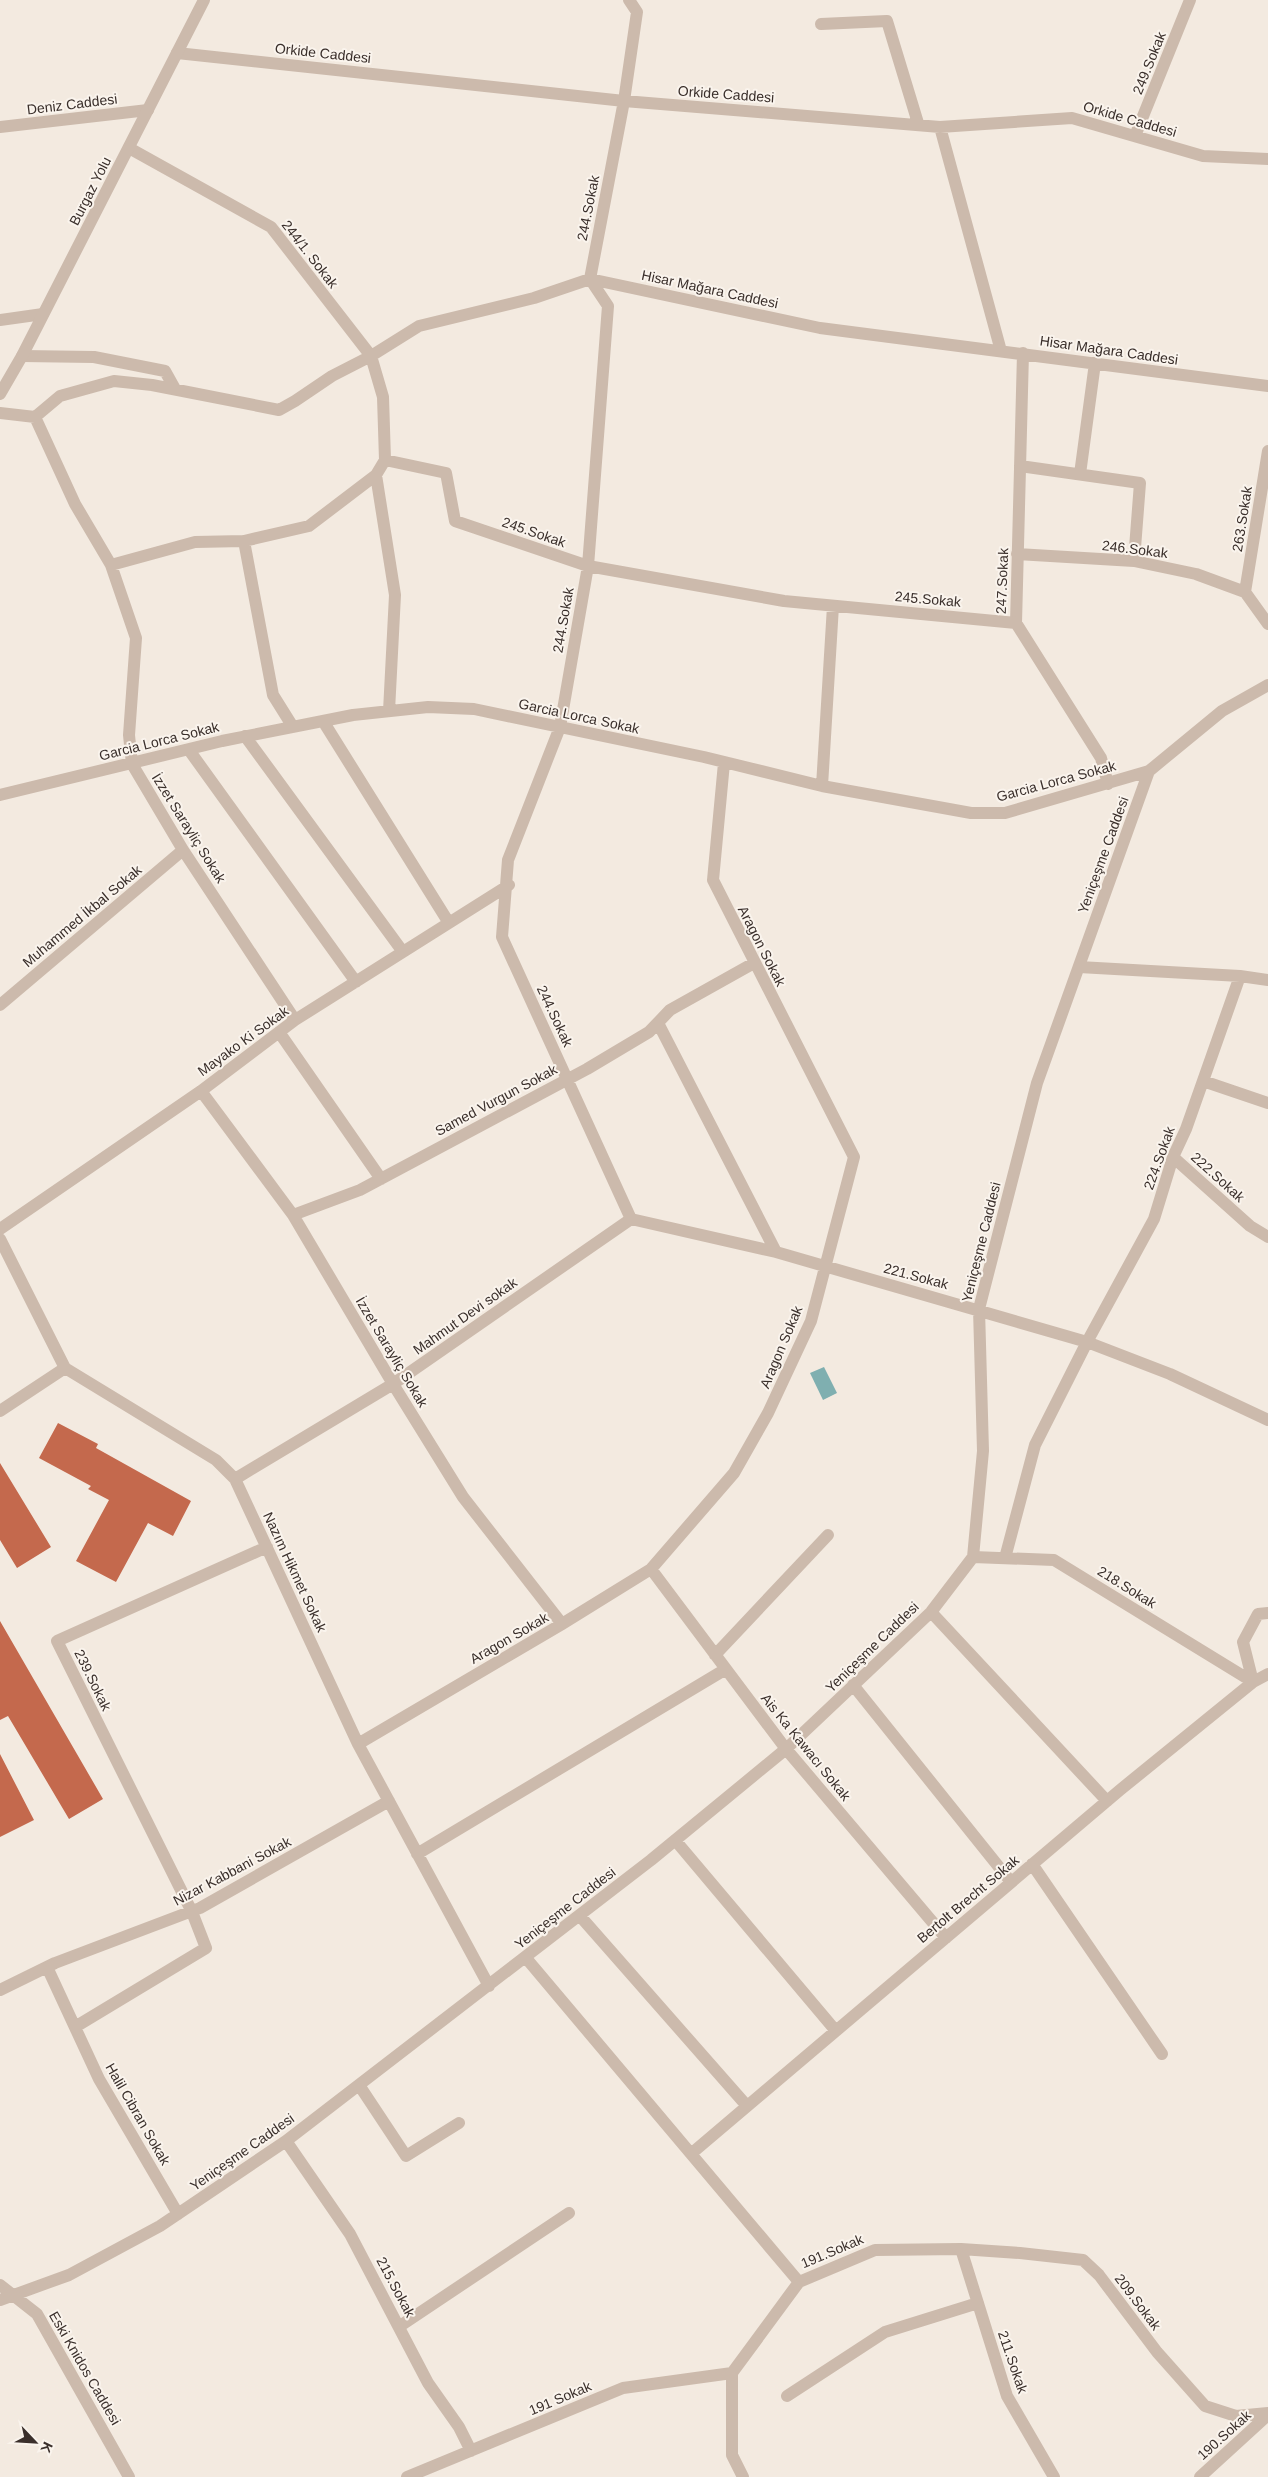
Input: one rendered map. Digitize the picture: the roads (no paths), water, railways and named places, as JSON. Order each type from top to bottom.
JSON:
[{"type":"street","name":"Burgaz Yolu","points":[[0,394],[22,356],[204,0]]},
{"type":"street","name":"244.Sokak","points":[[630,0],[637,12],[624,101],[590,278],[608,306],[588,566],[560,727],[508,860],[508,886],[502,938],[631,1219]]},
{"type":"street","name":"249.Sokak","points":[[1135,136],[1190,0]]},
{"type":"street","points":[[822,24],[887,21],[918,124]]},
{"type":"street","name":"Orkide Caddesi","points":[[177,53],[624,101],[940,127],[1072,118],[1203,156],[1268,159]]},
{"type":"street","name":"Deniz Caddesi","points":[[0,127],[148,110]]},
{"type":"street","points":[[940,127],[1001,350]]},
{"type":"street","name":"244/1. Sokak","points":[[129,148],[271,227],[371,356]]},
{"type":"street","points":[[0,413],[35,417],[60,396],[114,381],[175,389],[280,410],[332,376],[371,356],[419,326],[534,298],[590,278]]},
{"type":"street","name":"Hisar Mağara Caddesi","points":[[590,278],[820,328],[1268,386]]},
{"type":"street","points":[[0,320],[43,314]]},
{"type":"street","name":"247.Sokak","points":[[1023,353],[1016,623],[1101,758],[1108,784]]},
{"type":"street","points":[[22,356],[94,357],[165,371],[175,389]]},
{"type":"street","points":[[111,565],[195,542],[244,541],[309,526],[376,475],[385,460],[383,397],[371,356]]},
{"type":"street","points":[[1080,474],[1095,363]]},
{"type":"street","name":"İzzet Sarayliç Sokak","points":[[35,417],[75,504],[111,565],[136,638],[129,735],[132,764],[183,850],[295,1020]]},
{"type":"street","name":"263.Sokak","points":[[1245,592],[1268,451]]},
{"type":"street","name":"245.Sokak","points":[[385,460],[446,473],[455,521],[588,566],[784,601],[1016,623]]},
{"type":"street","points":[[1020,466],[1140,482],[1134,561]]},
{"type":"street","points":[[376,475],[395,595],[389,711]]},
{"type":"street","points":[[244,541],[272,695],[293,727]]},
{"type":"street","name":"246.Sokak","points":[[1018,554],[1134,561],[1196,574],[1245,592]]},
{"type":"street","points":[[1245,592],[1268,624]]},
{"type":"street","points":[[822,786],[833,606]]},
{"type":"street","points":[[1149,771],[1222,711],[1268,686]]},
{"type":"street","name":"Garcia Lorca Sokak","points":[[0,796],[245,736],[323,721],[428,707],[474,709],[822,786],[971,813],[1005,813],[1149,771]]},
{"type":"street","points":[[323,721],[449,923]]},
{"type":"street","points":[[245,736],[403,952]]},
{"type":"street","points":[[189,750],[356,982]]},
{"type":"street","name":"Aragon Sokak","points":[[358,1744],[651,1570],[734,1474],[768,1414],[811,1321],[854,1157],[713,880],[724,763]]},
{"type":"street","name":"Yeniçeşme Caddesi","points":[[0,2300],[70,2275],[160,2226],[286,2141],[359,2086],[580,1916],[786,1749],[931,1612],[973,1557],[983,1451],[979,1309],[1038,1083],[1149,771]]},
{"type":"street","name":"Muhammed İkbal Sokak","points":[[0,1005],[183,850]]},
{"type":"street","name":"Mayako Ki Sokak","points":[[0,1229],[200,1091],[295,1020],[508,886]]},
{"type":"street","name":"Samed Vurgun Sokak","points":[[293,1215],[360,1190],[567,1080],[649,1032],[670,1010],[754,963]]},
{"type":"street","points":[[1079,967],[1240,976],[1268,980]]},
{"type":"street","name":"224.Sokak","points":[[1005,1558],[1035,1444],[1087,1342],[1154,1220],[1173,1157],[1203,1081],[1240,976]]},
{"type":"street","points":[[658,1023],[776,1252]]},
{"type":"street","points":[[279,1032],[381,1179]]},
{"type":"street","points":[[1203,1081],[1268,1103]]},
{"type":"street","name":"İzzet Sarayliç Sokak","points":[[200,1091],[293,1215],[393,1384],[463,1497],[562,1624]]},
{"type":"street","name":"222.Sokak","points":[[1173,1157],[1250,1226],[1268,1237]]},
{"type":"street","name":"221.Sokak","points":[[631,1219],[776,1252],[825,1268],[979,1309],[1087,1342],[1170,1374],[1268,1420]]},
{"type":"street","name":"Mahmut Devi sokak","points":[[235,1479],[393,1384],[631,1219]]},
{"type":"street","points":[[0,1240],[64,1368],[0,1411]]},
{"type":"street","name":"Nazım Hikmet Sokak","points":[[64,1368],[216,1460],[235,1479],[358,1744],[489,1986]]},
{"type":"street","points":[[715,1655],[828,1535]]},
{"type":"street","name":"239.Sokak","points":[[192,1912],[57,1641],[267,1547]]},
{"type":"street","name":"218.Sokak","points":[[973,1557],[1054,1560],[1253,1682]]},
{"type":"street","name":"Ais Ka Kawacı Sokak","points":[[651,1570],[786,1749],[946,1938]]},
{"type":"street","points":[[931,1612],[1107,1801]]},
{"type":"street","points":[[1253,1682],[1243,1642],[1258,1614],[1268,1613]]},
{"type":"street","points":[[417,1854],[726,1669]]},
{"type":"street","name":"Bertolt Brecht Sokak","points":[[692,2153],[1107,1801],[1253,1682],[1268,1674]]},
{"type":"street","points":[[853,1685],[1011,1882]]},
{"type":"street","name":"Nizar Kabbani Sokak","points":[[0,1990],[47,1967],[192,1912],[389,1801]]},
{"type":"street","points":[[675,1840],[836,2031]]},
{"type":"street","points":[[1032,1864],[1162,2054]]},
{"type":"street","points":[[74,2027],[206,1948],[192,1912]]},
{"type":"street","points":[[580,1916],[746,2106]]},
{"type":"street","points":[[526,1958],[799,2282]]},
{"type":"street","name":"Halil Cibran Sokak","points":[[47,1967],[99,2079],[178,2214]]},
{"type":"street","points":[[359,2086],[406,2156],[458,2123]]},
{"type":"street","name":"215.Sokak","points":[[286,2141],[350,2234],[400,2326],[428,2383],[459,2427],[471,2451]]},
{"type":"street","points":[[400,2326],[569,2213]]},
{"type":"street","name":"191.Sokak","points":[[732,2373],[799,2282],[875,2250],[961,2249]]},
{"type":"street","name":"211.Sokak","points":[[961,2249],[1008,2396],[1054,2477]]},
{"type":"street","name":"209.Sokak","points":[[961,2249],[1060,2256],[1083,2260],[1099,2275],[1157,2352],[1205,2406],[1236,2416],[1268,2414]]},
{"type":"street","name":"Eski Knidos Caddesi","points":[[0,2285],[14,2294],[37,2314],[129,2477]]},
{"type":"street","points":[[787,2396],[885,2332],[978,2303]]},
{"type":"street","points":[[732,2373],[732,2455],[743,2477]]},
{"type":"street","name":"191 Sokak","points":[[407,2477],[623,2388],[732,2373]]},
{"type":"street","name":"190.Sokak","points":[[1200,2477],[1268,2414]]},
{"type":"water","points":[[824,1367],[837,1393],[823,1400],[810,1373]]}]
